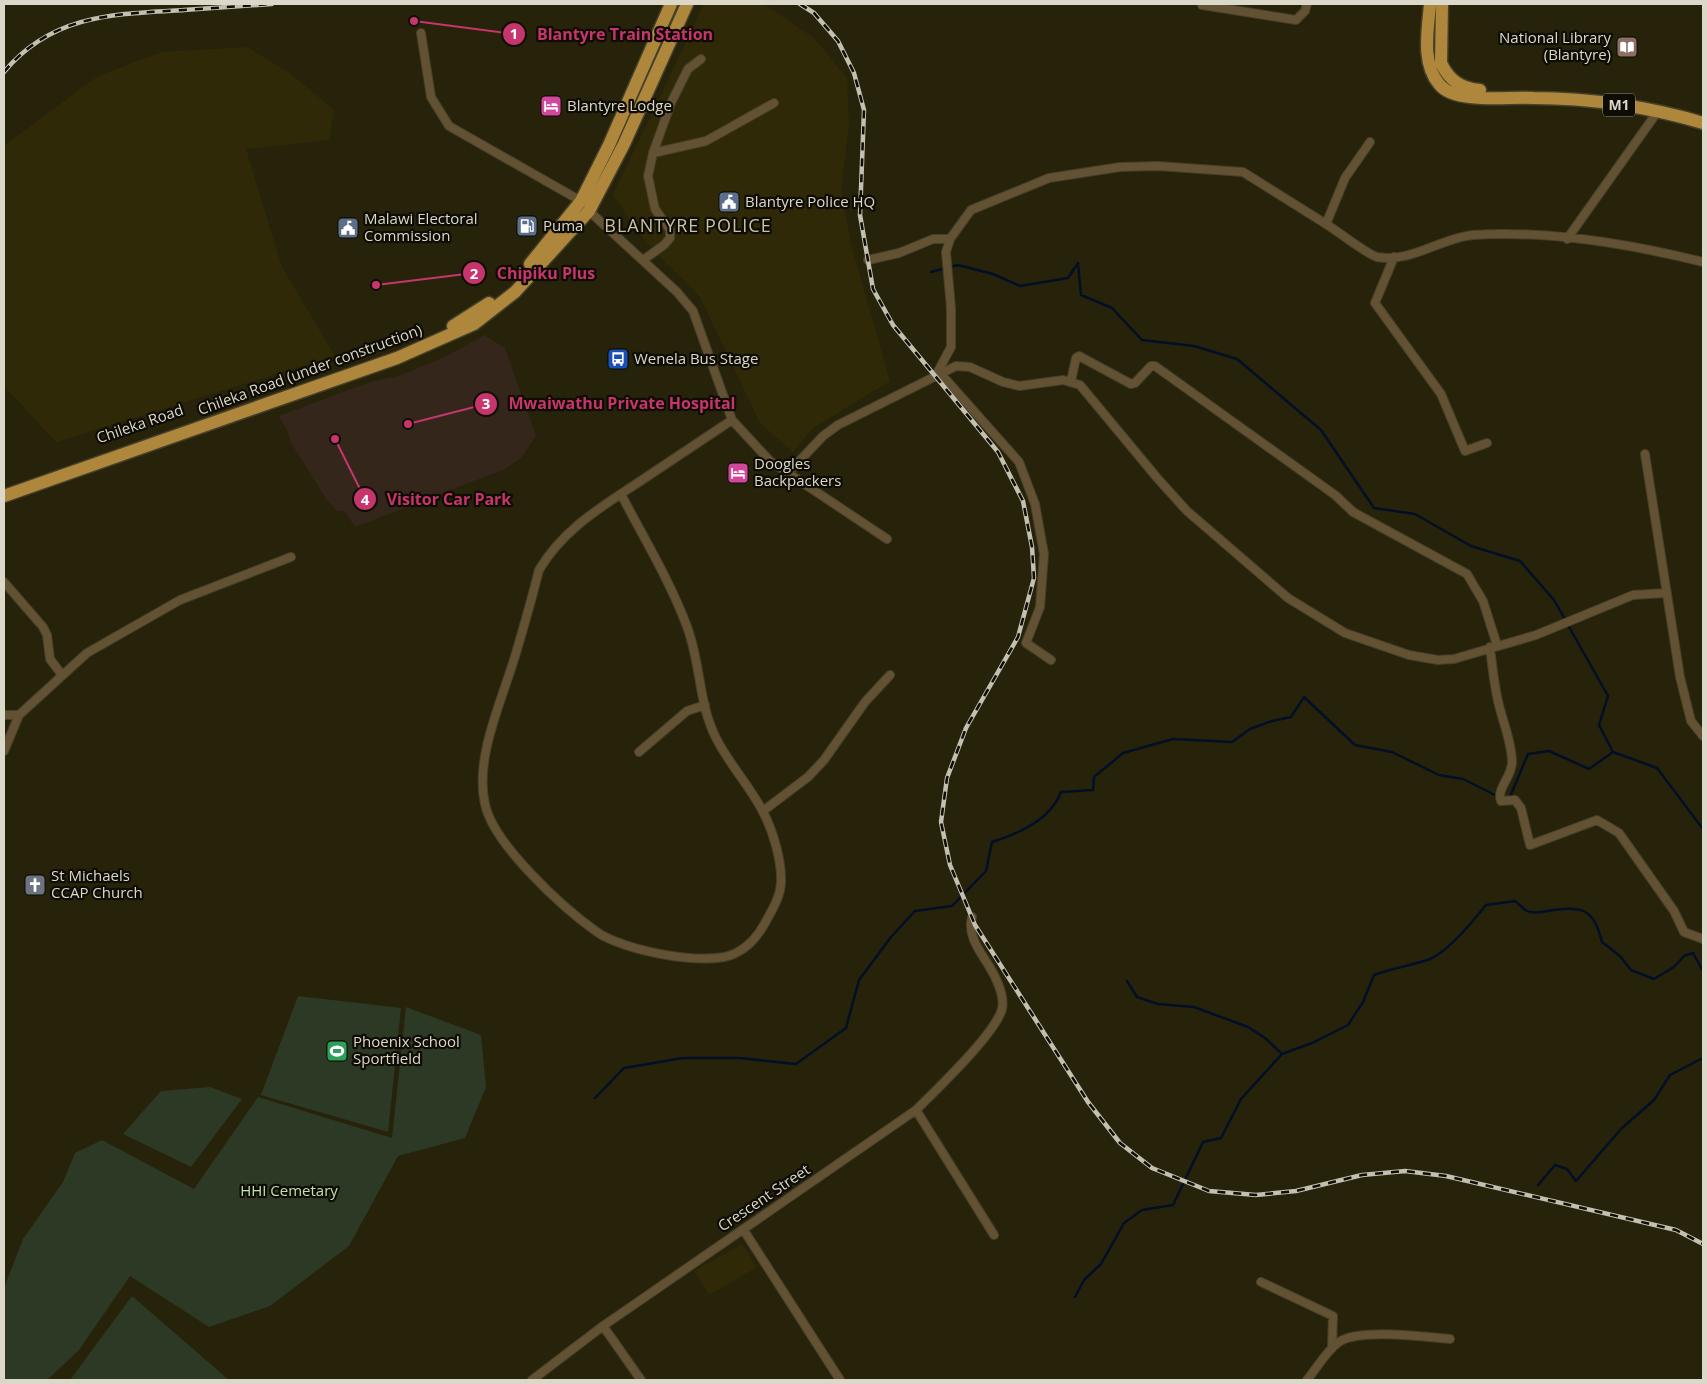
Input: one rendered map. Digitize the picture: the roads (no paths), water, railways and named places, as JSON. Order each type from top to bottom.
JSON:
[{"type":"highway","points":[[585,206],[609,145],[671,4]]},
{"type":"highway","points":[[585,206],[624,144],[687,4]]},
{"type":"highway","name":"M1","points":[[1430,4],[1428,61],[1434,77],[1440,86],[1457,95],[1470,98],[1518,100],[1533,98],[1617,105],[1658,111],[1703,122]]},
{"type":"highway","name":"M1","points":[[1442,4],[1440,54],[1441,63],[1450,79],[1465,88],[1519,93],[1533,98]]},
{"type":"highway","name":"Chileka Road","points":[[4,489],[410,345],[454,326],[514,285],[585,206]]},
{"type":"highway","name":"Chileka Road (under construction)","points":[[4,496],[397,358],[474,324],[515,292],[585,206]]},
{"type":"street","points":[[1202,5],[1296,20],[1305,11],[1306,4]]},
{"type":"street","points":[[421,33],[431,97],[449,126],[585,206],[644,260],[677,292],[693,311],[732,420],[770,461],[887,539]]},
{"type":"street","points":[[644,260],[670,238],[670,230],[655,210],[648,176],[653,153],[671,103],[688,69],[701,59]]},
{"type":"street","points":[[653,153],[706,141],[774,103]]},
{"type":"street","points":[[1567,239],[1658,111]]},
{"type":"street","points":[[1326,224],[1345,178],[1370,142]]},
{"type":"street","points":[[938,375],[951,347],[951,308],[946,252],[950,239],[971,210],[1049,178],[1120,168],[1158,166],[1243,172],[1375,257],[1413,254],[1470,236],[1534,234],[1644,249],[1703,262]]},
{"type":"street","points":[[868,260],[899,253],[933,239],[950,239]]},
{"type":"street","points":[[1394,257],[1375,303],[1441,394],[1465,451],[1487,443]]},
{"type":"street","points":[[1071,381],[1076,358],[1079,356],[1131,384],[1135,384],[1151,366],[1155,366],[1334,495],[1353,512],[1467,574],[1483,601],[1494,646],[1498,700],[1512,761],[1509,777],[1499,792],[1501,801],[1515,800],[1521,808],[1530,845],[1597,820],[1619,833],[1674,911],[1684,932],[1703,939]]},
{"type":"street","points":[[789,472],[823,436],[838,425],[956,366],[963,366],[1003,382],[1019,386],[1063,380],[1080,385],[1092,396],[1131,448],[1187,511],[1288,598],[1318,619],[1345,633],[1421,658],[1454,658],[1549,630],[1590,611],[1633,595],[1666,593]]},
{"type":"street","points":[[938,375],[1019,462],[1035,504],[1044,554],[1040,607],[1026,642],[1051,660]]},
{"type":"street","points":[[621,494],[686,624],[697,657],[705,704],[716,739],[763,811],[780,870],[781,886],[776,905],[756,940],[736,953],[717,960],[656,954],[598,934],[525,867],[492,826],[484,804],[482,780],[486,755],[539,570],[552,549],[573,528],[621,494],[732,420]]},
{"type":"street","points":[[1645,454],[1666,593],[1691,721],[1703,736]]},
{"type":"street","points":[[4,751],[19,715],[87,653],[180,600],[291,557]]},
{"type":"street","points":[[4,582],[48,635],[50,659],[62,675]]},
{"type":"street","points":[[763,811],[808,777],[824,760],[865,702],[890,675]]},
{"type":"street","points":[[639,752],[687,711],[705,704]]},
{"type":"street","points":[[4,715],[19,715]]},
{"type":"street","name":"Crescent Street","points":[[532,1380],[603,1326],[916,1110],[958,1067],[997,1022],[1003,1007],[998,984],[976,947],[970,926],[972,918]]},
{"type":"street","points":[[916,1110],[994,1235]]},
{"type":"street","points":[[742,1229],[840,1380]]},
{"type":"street","points":[[1261,1282],[1333,1316],[1332,1348]]},
{"type":"street","points":[[603,1326],[641,1380]]},
{"type":"street","points":[[1308,1380],[1332,1348],[1342,1340],[1356,1337],[1401,1334],[1450,1339]]},
{"type":"waterway","points":[[931,272],[958,265],[993,274],[1020,286],[1068,278],[1078,263],[1081,295],[1112,308],[1142,340],[1194,346],[1237,359],[1321,430],[1374,508],[1415,514],[1471,546],[1520,561],[1554,600],[1566,621]]},
{"type":"waterway","points":[[1568,625],[1608,696],[1599,725],[1613,752],[1657,768],[1703,829]]},
{"type":"waterway","points":[[595,1098],[624,1068],[683,1058],[739,1058],[796,1064],[846,1028],[859,980],[891,937],[915,911],[952,906],[986,871],[992,842],[1023,830],[1042,818],[1056,802],[1061,792],[1093,790],[1094,777],[1123,753],[1173,739],[1232,742],[1250,729],[1291,717],[1304,697],[1355,745],[1392,752],[1439,775],[1463,779],[1499,797]]},
{"type":"waterway","points":[[1509,799],[1528,754],[1549,751],[1589,769],[1613,752]]},
{"type":"waterway","points":[[1075,1297],[1084,1280],[1101,1264],[1124,1223],[1142,1210],[1173,1205],[1203,1142],[1221,1138],[1241,1099],[1282,1054],[1312,1043],[1348,1025],[1363,1002],[1374,975],[1424,961],[1437,955],[1461,935],[1486,905],[1515,901],[1526,910],[1532,912],[1577,909],[1590,915],[1595,922],[1602,942],[1620,956],[1631,970],[1654,979],[1674,967],[1684,956],[1693,953],[1703,971]]},
{"type":"waterway","points":[[1127,981],[1137,997],[1158,1004],[1194,1007],[1248,1027],[1265,1038],[1282,1054]]},
{"type":"waterway","points":[[1538,1185],[1555,1165],[1567,1169],[1576,1181],[1621,1129],[1654,1100],[1670,1075],[1703,1058]]},
{"type":"railway","points":[[4,72],[23,53],[43,38],[64,28],[86,21],[134,13],[272,4]]},
{"type":"railway","points":[[800,4],[814,13],[838,41],[854,73],[864,110],[860,215],[873,289],[893,325],[998,452],[1023,501],[1032,547],[1034,578],[1018,637],[966,728],[947,778],[941,822],[950,865],[975,925],[1088,1102],[1120,1143],[1152,1168],[1209,1191],[1256,1195],[1296,1191],[1362,1175],[1405,1171],[1446,1176],[1676,1230],[1703,1244]]},
{"type":"place","name":"Blantyre Train Station","points":[[414,21]]},
{"type":"place","name":"National Library (Blantyre)","points":[[1627,47]]},
{"type":"place","name":"Blantyre Lodge","points":[[551,106]]},
{"type":"place","name":"Blantyre Police HQ","points":[[729,202]]},
{"type":"place","name":"Puma","points":[[527,226]]},
{"type":"place","name":"Malawi Electoral Commission","points":[[348,228]]},
{"type":"place","name":"Chipiku Plus","points":[[376,285]]},
{"type":"place","name":"Wenela Bus Stage","points":[[618,359]]},
{"type":"place","name":"Mwaiwathu Private Hospital","points":[[408,424]]},
{"type":"place","name":"Visitor Car Park","points":[[335,439]]},
{"type":"place","name":"Doogles Backpackers","points":[[738,473]]},
{"type":"place","name":"St Michaels CCAP Church","points":[[35,885]]},
{"type":"place","name":"Phoenix School Sportfield","points":[[337,1051]]},
{"type":"district","name":"BLANTYRE POLICE","points":[[688,226]]},
{"type":"park label","name":"HHI Cemetary","points":[[289,1191]]}]
